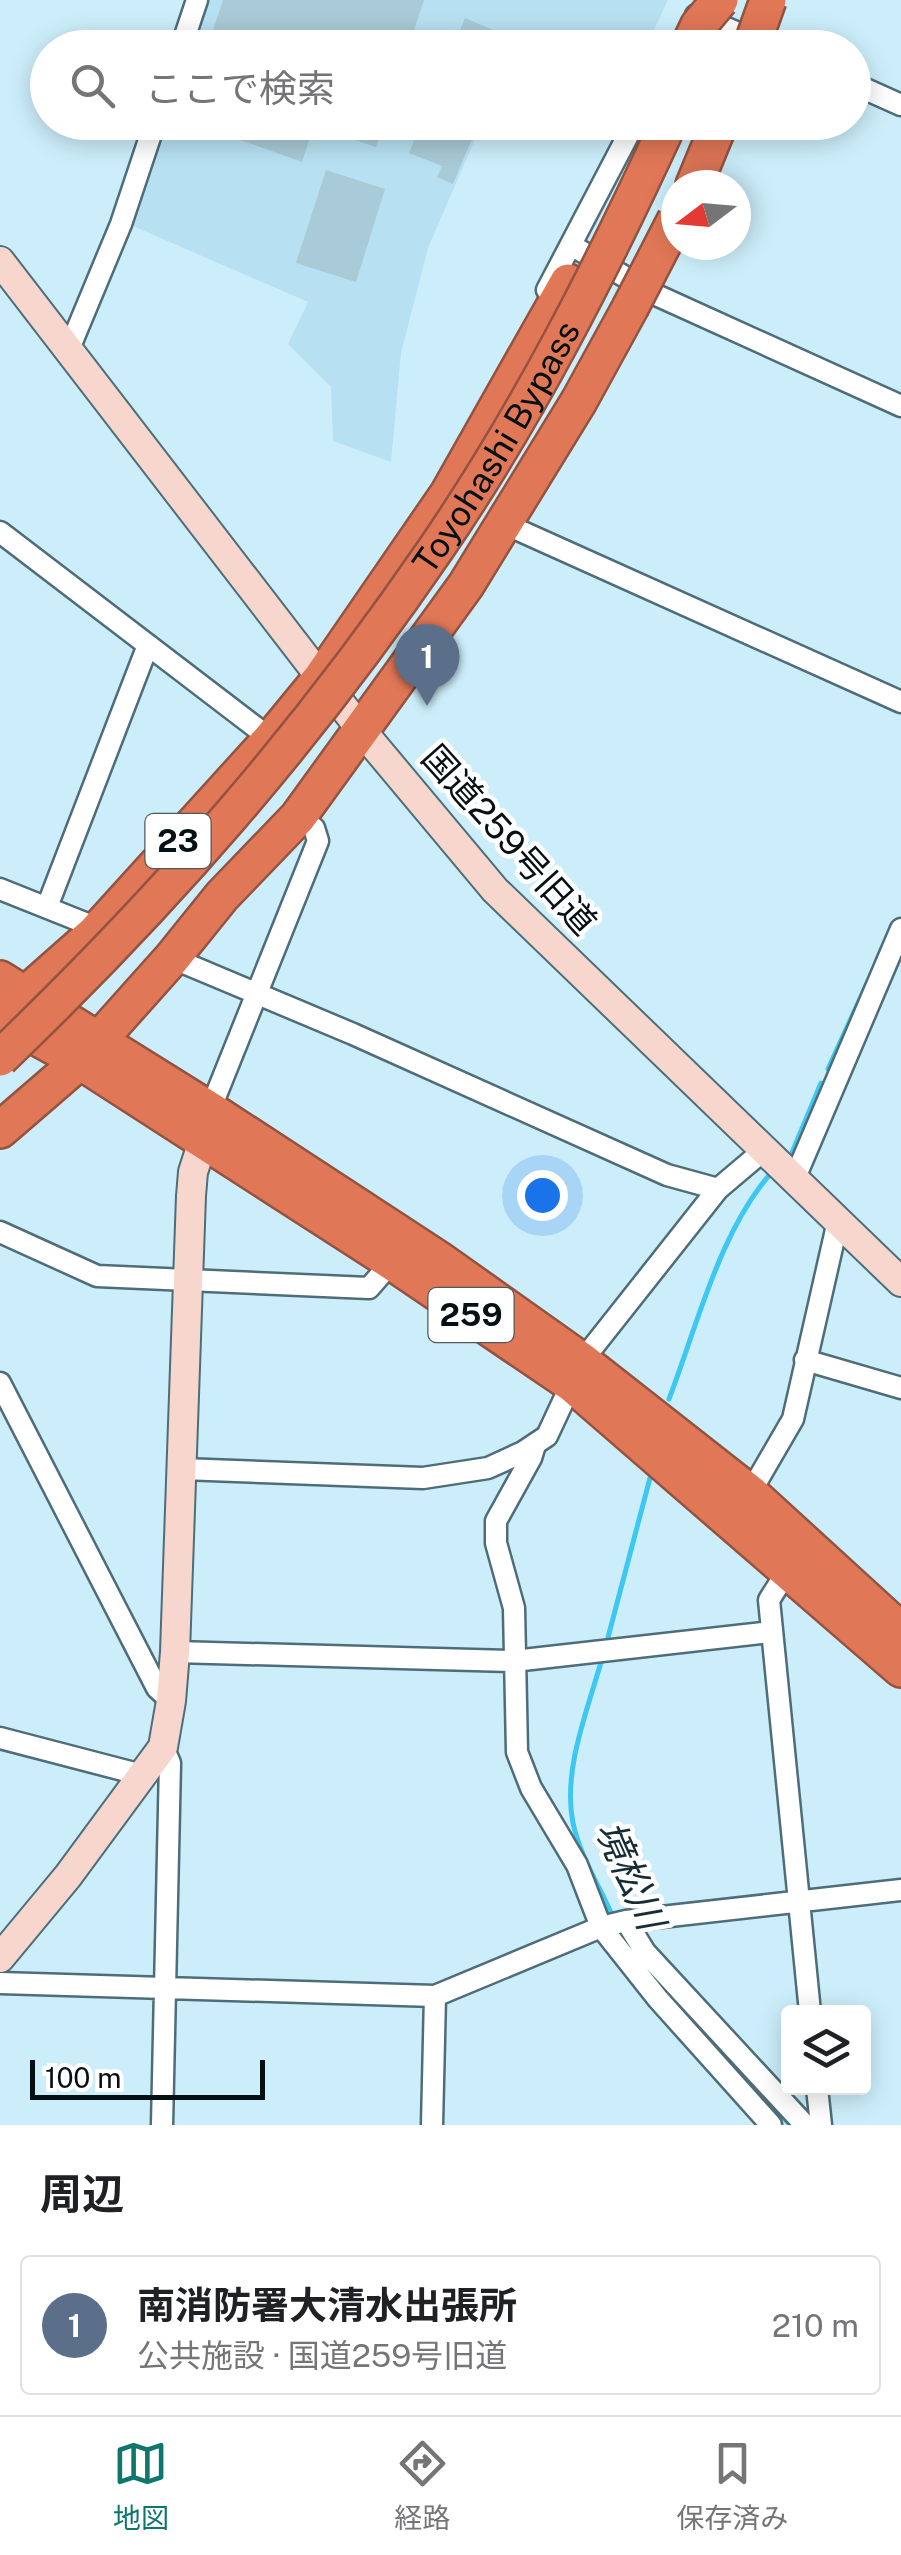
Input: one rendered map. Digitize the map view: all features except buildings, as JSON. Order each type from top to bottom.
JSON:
[{"type":"highway","points":[[765,30],[768,0]]},
{"type":"highway","name":"23","points":[[5,1005],[95,933],[322,677],[448,494],[568,282],[641,140]]},
{"type":"highway","name":"Toyohashi Bypass","points":[[0,1058],[94,968],[200,854],[308,724],[438,546],[543,373],[620,228],[661,140]]},
{"type":"highway","points":[[700,170],[713,140]]},
{"type":"highway","name":"23","points":[[0,1130],[89,1052],[222,896],[298,816],[506,532],[579,401],[642,301],[661,255]]},
{"type":"highway","name":"259","points":[[5,1005],[441,1262],[577,1373],[788,1570],[901,1669]]},
{"type":"highway","name":"259","points":[[207,1125],[392,1262],[577,1373],[750,1492],[901,1632]]},
{"type":"street","points":[[187,30],[197,0]]},
{"type":"street","points":[[771,30],[784,0]]},
{"type":"street","points":[[705,12],[735,30]]},
{"type":"street","points":[[871,92],[901,105]]},
{"type":"street","points":[[69,349],[121,224],[149,140]]},
{"type":"street","points":[[448,494],[470,430],[626,140]]},
{"type":"street","points":[[716,170],[729,140]]},
{"type":"street","points":[[571,245],[642,301],[901,406]]},
{"type":"street","points":[[642,301],[669,260]]},
{"type":"street","name":"国道259号旧道","points":[[0,261],[362,731],[495,890],[901,1282]]},
{"type":"street","points":[[0,532],[271,739]]},
{"type":"street","points":[[506,532],[901,702]]},
{"type":"street","points":[[47,907],[148,645]]},
{"type":"street","points":[[0,1958],[68,1876],[163,1747],[175,1652],[193,1172],[256,992],[318,841],[314,828],[298,816]]},
{"type":"street","points":[[0,889],[85,922],[95,933]]},
{"type":"street","points":[[794,1180],[901,929]]},
{"type":"street","points":[[172,958],[667,1175],[718,1189]]},
{"type":"street","points":[[182,1469],[424,1478],[488,1468],[535,1445],[547,1436],[577,1373],[718,1189],[763,1151]]},
{"type":"street","points":[[750,1492],[792,1419],[838,1221]]},
{"type":"street","points":[[0,1232],[97,1276],[369,1288],[392,1262]]},
{"type":"street","points":[[805,1360],[901,1388]]},
{"type":"street","points":[[0,1383],[158,1688],[171,1701]]},
{"type":"street","points":[[535,1445],[496,1521],[496,1543],[514,1608],[517,1752],[532,1788],[658,1999],[771,2125]]},
{"type":"street","points":[[788,1570],[770,1600],[771,1632],[809,2005]]},
{"type":"street","points":[[175,1652],[514,1660],[771,1632]]},
{"type":"street","points":[[0,1738],[142,1774]]},
{"type":"street","points":[[162,2125],[170,1763],[163,1747]]},
{"type":"street","points":[[0,1984],[435,1996],[614,1924],[901,1890]]},
{"type":"street","points":[[614,1924],[645,1952],[805,2125]]},
{"type":"street","points":[[432,2125],[435,1996]]},
{"type":"street","points":[[819,2095],[821,2125]]},
{"type":"shaded area","points":[[197,0],[668,0],[654,30],[188,30]]},
{"type":"shaded area","points":[[153,140],[475,140],[428,248],[401,353],[391,462],[333,441],[331,387],[288,344],[308,302],[126,223]]},
{"type":"waterway","name":"境松川","points":[[877,960],[882,948]]},
{"type":"waterway","name":"境松川","points":[[828,1069],[868,981]]},
{"type":"waterway","name":"境松川","points":[[791,1155],[821,1083]]},
{"type":"waterway","name":"境松川","points":[[669,1399],[724,1250],[754,1195],[772,1172]]},
{"type":"waterway","name":"境松川","points":[[606,1645],[650,1478]]},
{"type":"waterway","name":"境松川","points":[[603,1655],[574,1760],[571,1802],[580,1847],[613,1917]]},
{"type":"waterway","name":"境松川","points":[[618,1927],[636,1956]]},
{"type":"waterway","name":"境松川","points":[[687,2012],[790,2125]]},
{"type":"place","name":"南消防署大清水出張所","points":[[427,706]]}]
